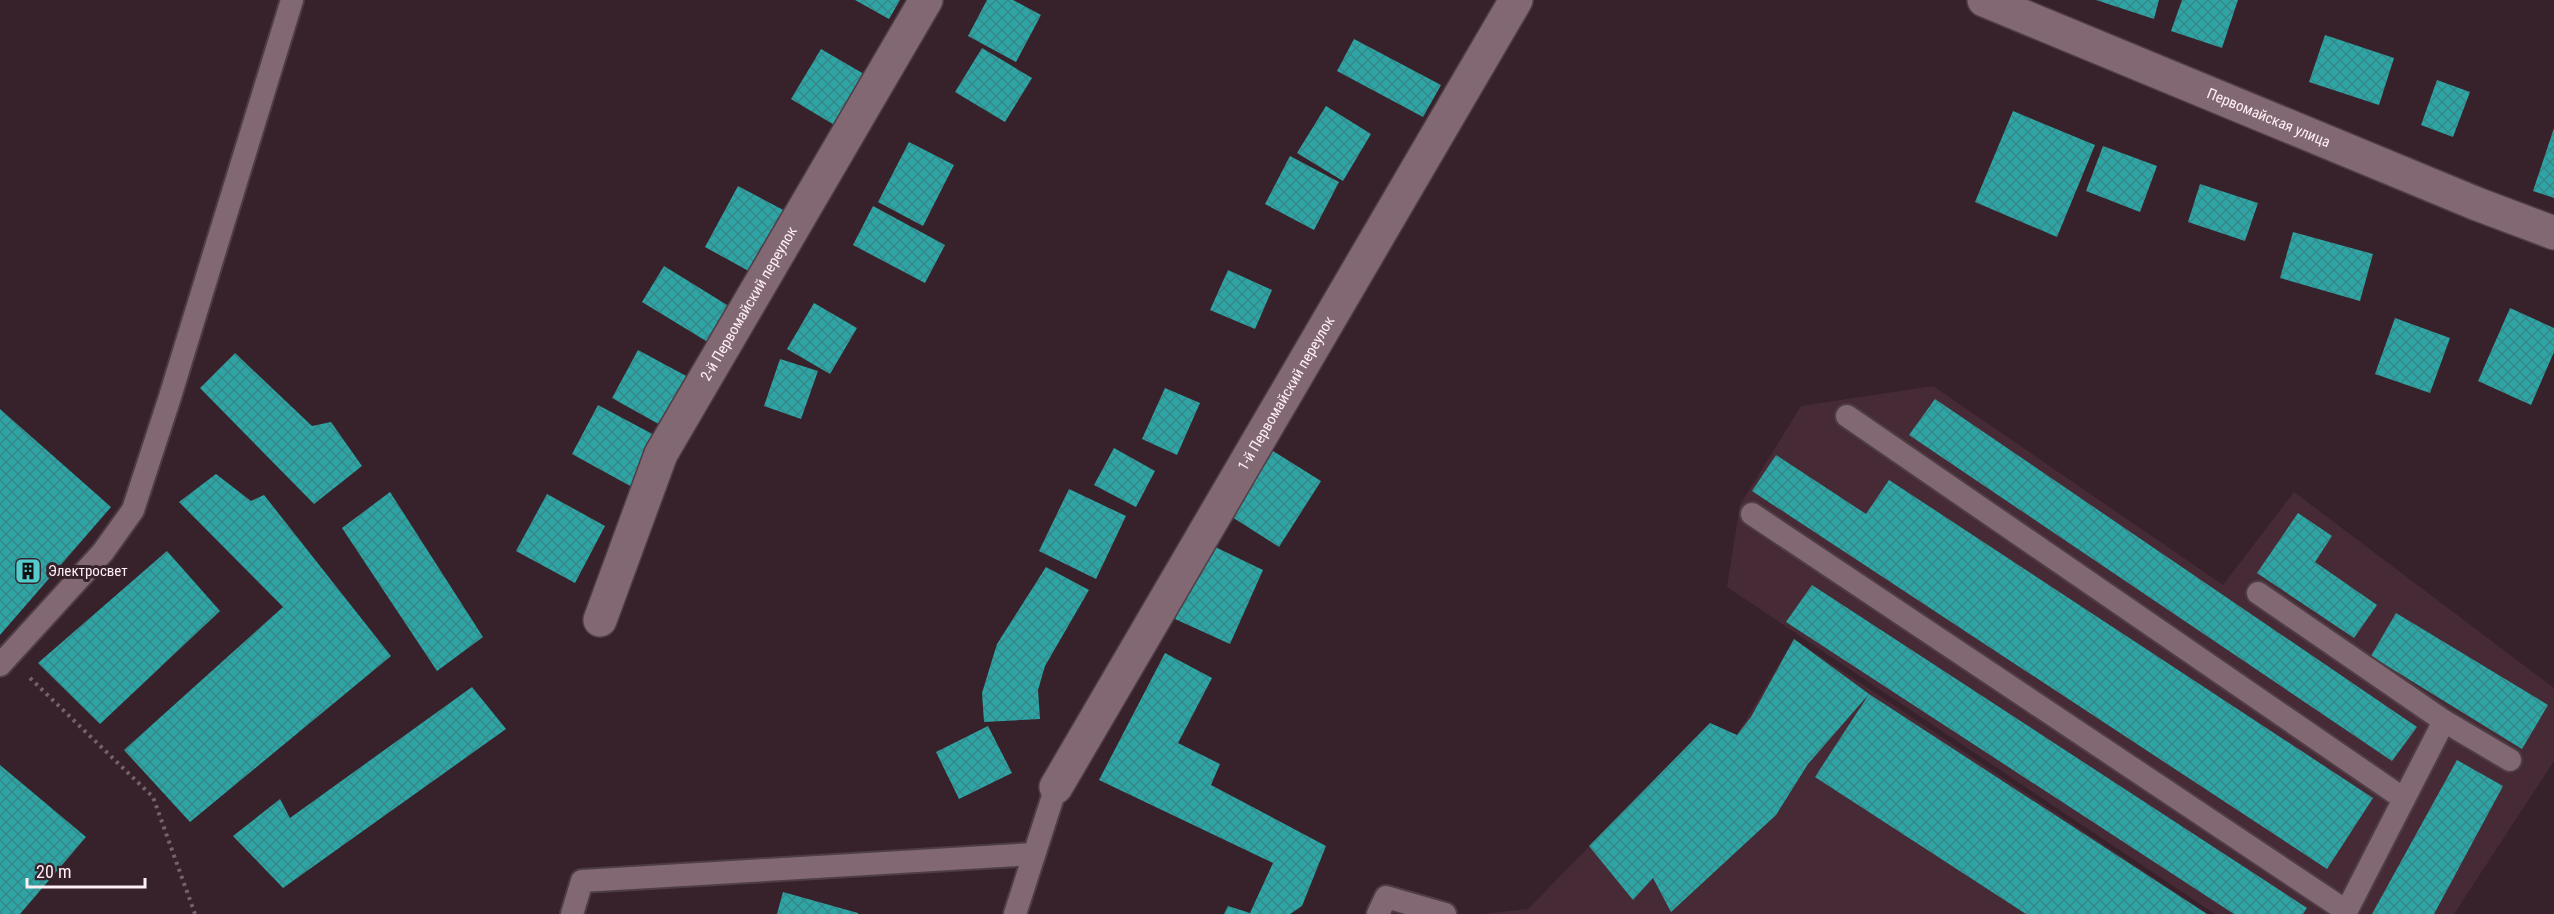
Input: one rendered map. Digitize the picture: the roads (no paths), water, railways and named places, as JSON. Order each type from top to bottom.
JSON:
[{"type":"street","name":"2-й Первомайский переулок","points":[[600,620],[661,453],[926,0]]},
{"type":"street","name":"1-й Первомайский переулок","points":[[1056,787],[1516,0]]},
{"type":"street","name":"Первомайская улица","points":[[1984,0],[2031,9],[2466,200],[2554,233]]},
{"type":"lane","points":[[3,662],[103,552],[133,510],[292,0]]},
{"type":"lane","points":[[1847,416],[2404,799]]},
{"type":"lane","points":[[1752,514],[2346,913],[2444,721]]},
{"type":"lane","points":[[2258,592],[2444,721],[2511,760]]},
{"type":"lane","points":[[1015,914],[1056,787]]},
{"type":"lane","points":[[572,914],[582,881],[1034,854]]},
{"type":"lane","points":[[1378,914],[1386,897],[1445,914]]},
{"type":"place","name":"Электросвет","points":[[28,571]]}]
